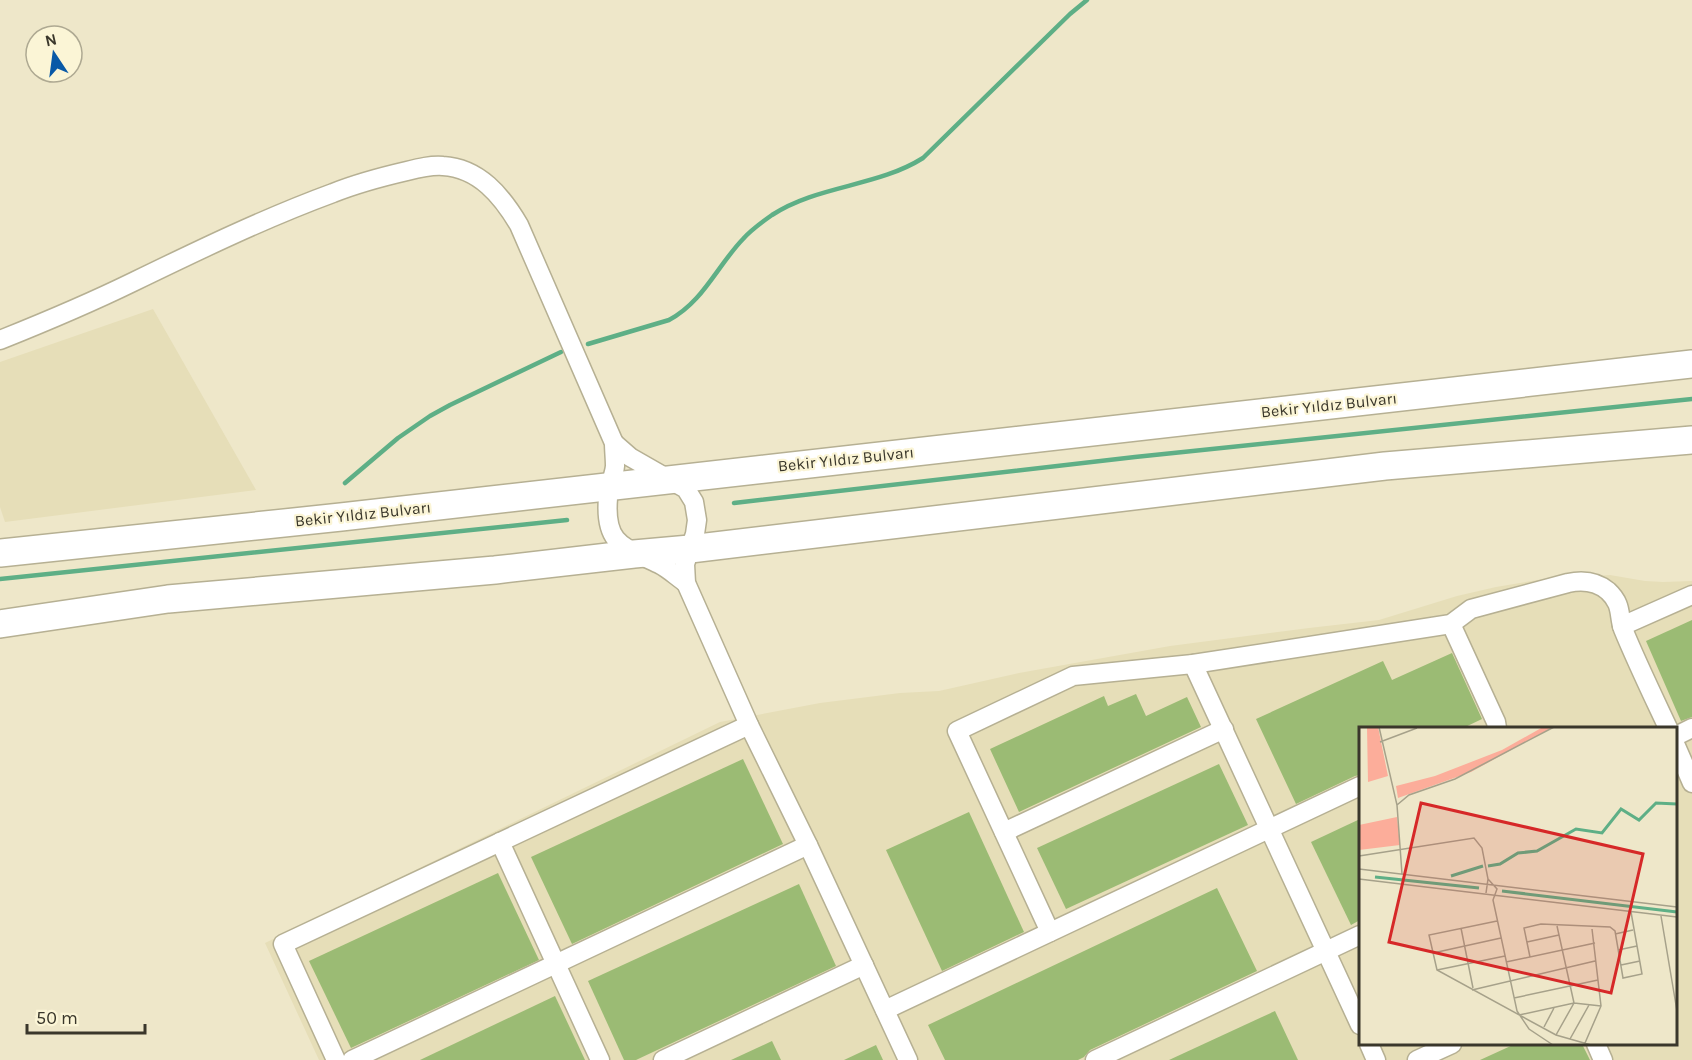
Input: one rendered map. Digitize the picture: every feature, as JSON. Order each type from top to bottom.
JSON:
[{"type":"main road","name":"Bekir Yıldız Bulvarı","points":[[0,553],[341,517],[1692,364]]},
{"type":"main road","points":[[0,624],[168,598],[495,570],[690,549],[1385,466],[1692,441]]},
{"type":"street","points":[[0,340],[133,282],[217,241],[318,198],[370,179],[430,166],[455,167],[487,183],[515,219],[614,443],[615,468],[609,486],[607,518],[610,530],[618,542],[634,554],[661,565],[686,583]]},
{"type":"street","points":[[614,443],[630,457],[686,489],[694,502],[697,520],[685,564],[686,583],[749,725],[808,845],[908,1060]]},
{"type":"street","points":[[1050,932],[957,730],[1073,676],[1193,664],[1451,624],[1471,609],[1583,581],[1600,586],[1614,598],[1619,607],[1622,626],[1667,727]]},
{"type":"street","points":[[1622,626],[1692,595]]},
{"type":"street","points":[[1451,624],[1492,726]]},
{"type":"street","points":[[1193,664],[1359,1023]]},
{"type":"street","points":[[336,1060],[283,944],[749,725]]},
{"type":"street","points":[[1677,736],[1692,728]]},
{"type":"street","points":[[1004,832],[1224,729]]},
{"type":"street","points":[[1677,748],[1692,783]]},
{"type":"street","points":[[885,1010],[1359,786]]},
{"type":"street","points":[[500,842],[600,1060]]},
{"type":"street","points":[[352,1060],[808,845]]},
{"type":"street","points":[[1095,1060],[1359,935]]},
{"type":"street","points":[[663,1060],[864,965]]},
{"type":"street","points":[[1370,1045],[1377,1060]]},
{"type":"street","points":[[1417,1060],[1450,1045]]},
{"type":"street","points":[[1596,1045],[1602,1060]]},
{"type":"shaded area","points":[[153,309],[256,490],[5,522],[0,507],[0,362]]},
{"type":"shaded area","points":[[1610,575],[1645,581],[1692,581],[1692,1060],[319,1060],[265,943],[720,722],[820,703],[900,693],[939,691],[1019,673],[1170,646],[1379,620],[1457,596],[1537,580]]},
{"type":"building","points":[[1692,620],[1692,717],[1681,721],[1646,641]]},
{"type":"building","points":[[1452,653],[1482,719],[1465,727],[1359,727],[1359,775],[1296,804],[1256,719],[1383,661],[1392,680]]},
{"type":"building","points":[[1136,694],[1146,716],[1187,697],[1201,727],[1019,812],[990,749],[1104,696],[1108,706]]},
{"type":"building","points":[[743,759],[783,844],[572,944],[531,857]]},
{"type":"building","points":[[1219,764],[1248,825],[1066,909],[1037,848]]},
{"type":"building","points":[[969,812],[1024,932],[942,971],[886,850]]},
{"type":"building","points":[[1359,819],[1359,921],[1351,925],[1311,842]]},
{"type":"building","points":[[498,873],[539,960],[351,1048],[309,961]]},
{"type":"building","points":[[799,884],[836,966],[636,1060],[624,1060],[588,981]]},
{"type":"building","points":[[1217,888],[1257,971],[1090,1050],[1078,1060],[945,1060],[928,1025]]},
{"type":"building","points":[[555,996],[585,1060],[420,1060]]},
{"type":"building","points":[[1275,1011],[1298,1060],[1169,1060]]},
{"type":"building","points":[[772,1041],[781,1060],[731,1060]]},
{"type":"building","points":[[876,1045],[883,1060],[844,1060]]},
{"type":"building","points":[[1513,1045],[1582,1045],[1590,1060],[1480,1060]]},
{"type":"waterway","points":[[588,344],[669,320],[681,312],[700,294],[734,249],[753,229],[790,205],[828,191],[886,175],[923,158],[1087,0]]},
{"type":"waterway","points":[[345,483],[398,438],[430,416],[561,352]]},
{"type":"waterway","points":[[734,503],[1135,457],[1692,399]]},
{"type":"waterway","points":[[0,579],[567,520]]}]
